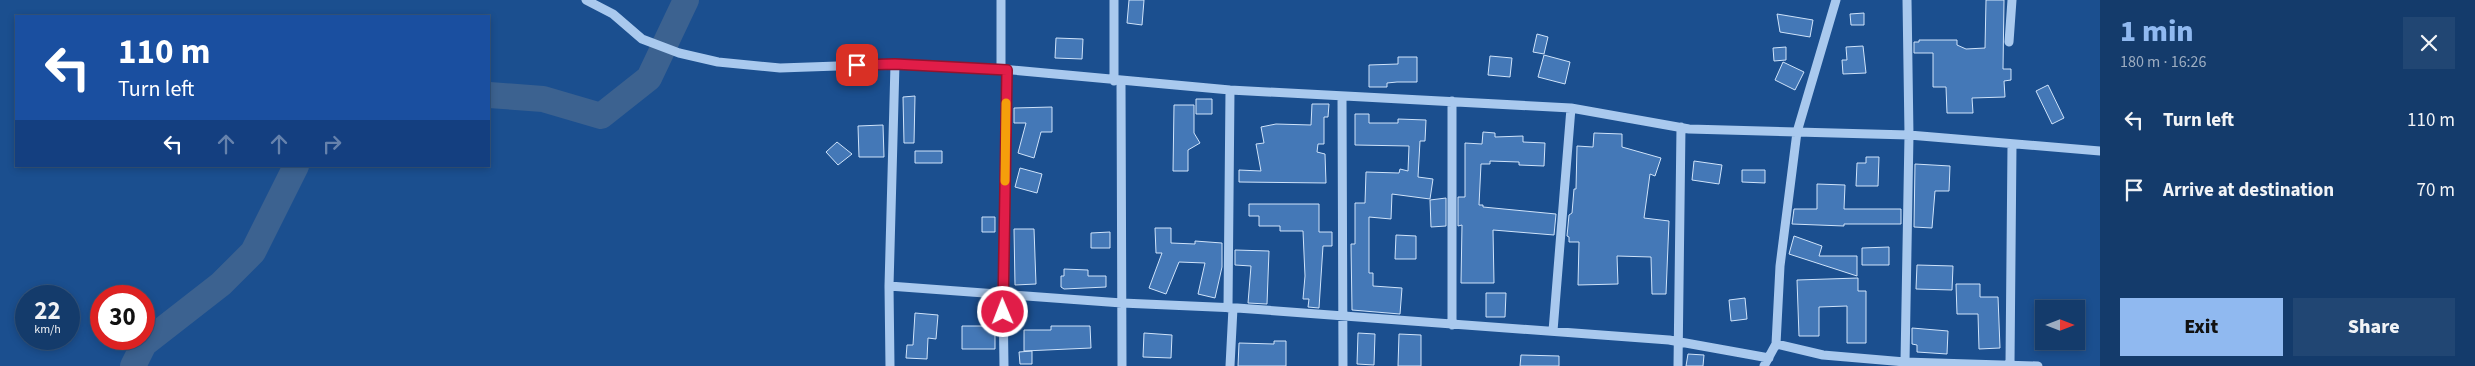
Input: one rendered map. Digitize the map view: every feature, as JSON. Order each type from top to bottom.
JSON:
[{"type":"street","points":[[586,0],[612,14],[642,39],[680,53],[718,62],[780,68],[895,64],[1004,70],[1230,90],[1571,108],[1681,127],[1909,135],[2100,151]]},
{"type":"street","points":[[1001,0],[1004,70],[1004,366]]},
{"type":"street","points":[[1114,0],[1122,366]]},
{"type":"street","points":[[889,286],[1122,303],[1230,308],[1553,332],[1679,343],[1767,362],[1776,344],[1780,266],[1797,132],[1836,0]]},
{"type":"street","points":[[1905,362],[1909,135],[1907,0]]},
{"type":"street","points":[[2009,42],[2012,0]]},
{"type":"street","points":[[890,366],[889,286],[895,64]]},
{"type":"street","points":[[1230,90],[1230,366]]},
{"type":"street","points":[[1342,97],[1343,366]]},
{"type":"street","points":[[1452,102],[1452,325]]},
{"type":"street","points":[[1553,332],[1571,108]]},
{"type":"street","points":[[1678,366],[1681,127]]},
{"type":"street","points":[[2010,364],[2012,145]]},
{"type":"street","points":[[1776,344],[1823,355],[1905,362],[2038,366]]},
{"type":"building","points":[[1129,0],[1144,0],[1142,25],[1127,23]]},
{"type":"building","points":[[1986,0],[2004,0],[2003,69],[2011,69],[2011,80],[2004,81],[2005,97],[1972,98],[1973,113],[1947,113],[1946,87],[1933,87],[1933,53],[1914,53],[1914,42],[1919,42],[1919,40],[1957,40],[1957,45],[1966,49],[1985,48]]},
{"type":"building","points":[[1864,13],[1864,25],[1851,25],[1850,14]]},
{"type":"building","points":[[1777,14],[1813,20],[1810,37],[1780,32]]},
{"type":"building","points":[[1537,34],[1548,37],[1544,54],[1533,52]]},
{"type":"building","points":[[1056,38],[1083,39],[1082,59],[1055,58]]},
{"type":"building","points":[[1863,46],[1866,73],[1843,74],[1842,60],[1847,60],[1846,47]]},
{"type":"building","points":[[1786,47],[1786,60],[1774,61],[1773,48]]},
{"type":"building","points":[[1544,55],[1570,62],[1565,84],[1538,77]]},
{"type":"building","points":[[1490,56],[1512,58],[1510,77],[1488,75]]},
{"type":"building","points":[[1398,57],[1417,57],[1417,82],[1387,83],[1387,87],[1369,87],[1369,65],[1398,64]]},
{"type":"building","points":[[1783,62],[1804,72],[1795,90],[1775,80]]},
{"type":"building","points":[[2048,85],[2064,118],[2052,124],[2036,91]]},
{"type":"building","points":[[915,96],[914,143],[904,143],[903,97]]},
{"type":"building","points":[[1196,99],[1212,99],[1212,114],[1196,114]]},
{"type":"building","points":[[1312,104],[1329,104],[1328,117],[1324,117],[1324,144],[1318,144],[1317,152],[1325,154],[1326,183],[1239,182],[1239,170],[1261,171],[1256,144],[1264,143],[1261,127],[1276,124],[1311,125]]},
{"type":"building","points":[[1174,105],[1194,105],[1194,133],[1200,143],[1188,150],[1188,171],[1173,171]]},
{"type":"building","points":[[1052,107],[1052,132],[1041,132],[1034,158],[1018,153],[1026,123],[1014,123],[1014,108]]},
{"type":"building","points":[[1355,114],[1369,114],[1369,123],[1398,123],[1398,119],[1426,120],[1425,141],[1420,141],[1418,177],[1433,179],[1430,199],[1392,194],[1391,219],[1369,217],[1369,273],[1373,273],[1373,286],[1402,288],[1400,314],[1352,310],[1351,244],[1355,244],[1355,203],[1365,203],[1366,172],[1399,173],[1400,169],[1408,171],[1409,146],[1355,145]]},
{"type":"building","points":[[883,125],[884,157],[859,157],[858,126]]},
{"type":"building","points":[[1483,132],[1495,133],[1495,137],[1523,136],[1523,142],[1545,143],[1544,166],[1519,165],[1519,162],[1490,161],[1490,164],[1481,164],[1479,205],[1483,205],[1483,207],[1556,214],[1554,235],[1493,230],[1494,283],[1461,283],[1462,225],[1458,226],[1458,197],[1465,197],[1465,143],[1482,144]]},
{"type":"building","points":[[1594,133],[1622,134],[1622,147],[1661,158],[1655,176],[1650,174],[1644,218],[1669,221],[1666,294],[1652,294],[1651,257],[1617,256],[1618,284],[1578,285],[1579,242],[1569,242],[1569,237],[1567,236],[1569,215],[1572,213],[1574,189],[1576,189],[1577,146],[1593,147]]},
{"type":"building","points":[[837,142],[852,154],[838,165],[826,152]]},
{"type":"building","points":[[915,151],[942,151],[942,163],[915,163]]},
{"type":"building","points":[[1866,157],[1879,157],[1878,186],[1856,186],[1857,163],[1866,163]]},
{"type":"building","points":[[1694,161],[1722,165],[1719,184],[1692,180]]},
{"type":"building","points":[[1915,164],[1950,166],[1949,191],[1935,191],[1932,228],[1914,227]]},
{"type":"building","points":[[1020,168],[1042,174],[1037,193],[1015,187]]},
{"type":"building","points":[[1742,170],[1765,170],[1765,183],[1742,182]]},
{"type":"building","points":[[1817,184],[1845,185],[1844,209],[1901,209],[1901,224],[1844,224],[1844,226],[1792,224],[1794,209],[1817,209]]},
{"type":"building","points":[[1446,198],[1446,226],[1431,227],[1430,200]]},
{"type":"building","points":[[1249,204],[1319,204],[1319,232],[1332,232],[1332,246],[1323,246],[1319,308],[1308,307],[1309,299],[1303,299],[1305,276],[1303,231],[1280,231],[1280,226],[1259,226],[1259,216],[1249,216]]},
{"type":"building","points":[[982,217],[995,217],[995,232],[982,232]]},
{"type":"building","points":[[1155,228],[1171,228],[1171,243],[1195,244],[1195,241],[1222,243],[1222,267],[1215,298],[1198,294],[1205,263],[1179,262],[1166,294],[1149,288],[1162,253],[1156,253]]},
{"type":"building","points":[[1014,229],[1034,229],[1036,284],[1015,285]]},
{"type":"building","points":[[1110,232],[1110,248],[1091,248],[1091,233]]},
{"type":"building","points":[[1396,235],[1416,236],[1416,259],[1395,259]]},
{"type":"building","points":[[1794,236],[1822,246],[1819,256],[1857,256],[1857,276],[1789,254]]},
{"type":"building","points":[[1889,247],[1889,265],[1862,265],[1862,248]]},
{"type":"building","points":[[1235,250],[1269,251],[1267,304],[1248,303],[1251,266],[1235,265]]},
{"type":"building","points":[[1917,265],[1953,266],[1952,290],[1916,289]]},
{"type":"building","points":[[1064,269],[1088,270],[1088,276],[1106,276],[1106,287],[1064,289],[1061,287],[1061,276],[1064,276]]},
{"type":"building","points":[[1858,278],[1858,291],[1866,291],[1866,343],[1847,343],[1847,306],[1819,307],[1819,336],[1799,336],[1797,280]]},
{"type":"building","points":[[1956,284],[1980,284],[1980,297],[1998,297],[2000,348],[1979,349],[1978,314],[1957,314]]},
{"type":"building","points":[[1486,293],[1506,293],[1505,317],[1486,317]]},
{"type":"building","points":[[1745,298],[1747,319],[1731,321],[1729,300]]},
{"type":"building","points":[[915,313],[938,315],[936,339],[928,338],[927,359],[906,358],[907,345],[913,345]]},
{"type":"building","points":[[962,326],[995,326],[995,349],[962,349]]},
{"type":"building","points":[[1051,326],[1090,326],[1091,348],[1024,351],[1024,330],[1051,330]]},
{"type":"building","points":[[1912,328],[1948,331],[1947,354],[1917,352],[1917,345],[1912,344]]},
{"type":"building","points":[[1144,333],[1172,335],[1171,358],[1143,357]]},
{"type":"building","points":[[1358,333],[1375,334],[1374,365],[1357,364]]},
{"type":"building","points":[[1399,334],[1421,335],[1421,366],[1398,366]]},
{"type":"building","points":[[1274,341],[1286,341],[1286,366],[1238,366],[1239,343],[1274,344]]},
{"type":"building","points":[[1032,351],[1032,364],[1020,364],[1019,352]]},
{"type":"building","points":[[1688,354],[1704,355],[1703,366],[1686,366]]},
{"type":"building","points":[[1521,355],[1559,356],[1559,366],[1520,366]]},
{"type":"waterway","points":[[490,95],[543,99],[601,116],[649,78],[686,0]]},
{"type":"waterway","points":[[133,366],[144,344],[221,284],[253,252],[296,167]]},
{"type":"slow traffic","points":[[1005,181],[1006,103]]},
{"type":"route","points":[[857,65],[895,64],[1007,70],[1003,312]]}]
